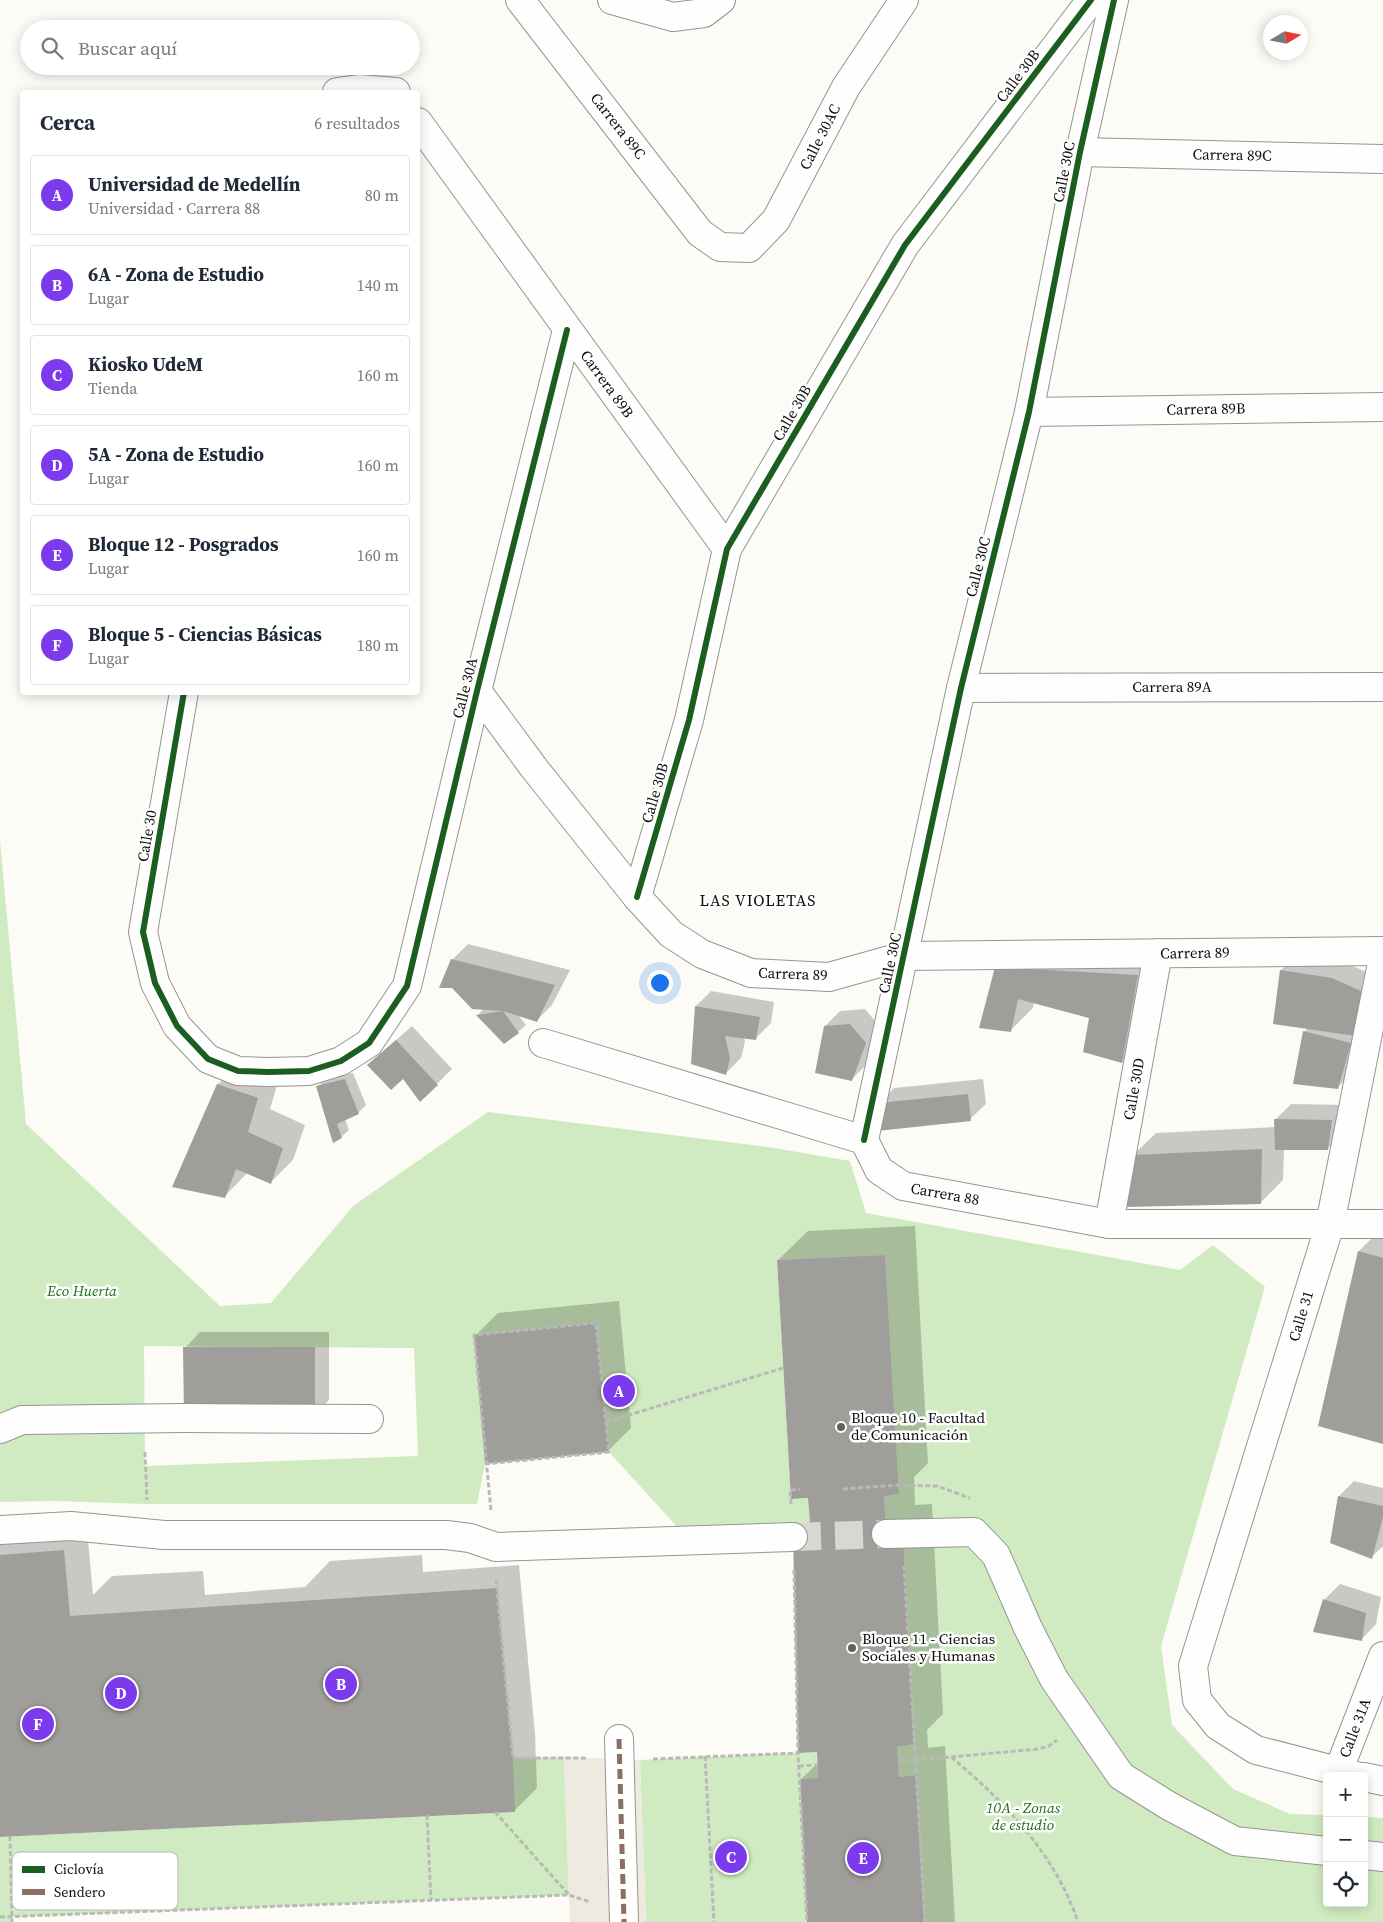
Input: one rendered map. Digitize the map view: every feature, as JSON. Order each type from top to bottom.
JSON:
[{"type":"street","name":"Carrera 89C","points":[[520,0],[700,233],[720,247]]},
{"type":"street","points":[[612,0],[673,17],[712,6]]},
{"type":"street","name":"Calle 30AC","points":[[720,247],[749,248],[776,220],[846,87],[904,0]]},
{"type":"street","name":"Calle 30B","points":[[637,897],[689,720],[727,548],[905,245],[1091,0]]},
{"type":"street","name":"Calle 30C","points":[[864,1140],[961,688],[1029,412],[1080,152],[1114,0]]},
{"type":"street","points":[[352,90],[371,90]]},
{"type":"street","name":"Carrera 89B","points":[[420,125],[567,330],[727,548]]},
{"type":"street","name":"Carrera 89C","points":[[1080,152],[1383,158]]},
{"type":"street","name":"Calle 30A","points":[[369,1043],[407,986],[477,692],[567,330]]},
{"type":"street","name":"Carrera 89B","points":[[1029,412],[1383,407]]},
{"type":"street","name":"Carrera 89A","points":[[961,688],[1383,687]]},
{"type":"street","name":"Carrera 89","points":[[477,692],[534,768],[637,897],[671,934],[702,954],[750,973],[829,977],[904,956],[1383,951]]},
{"type":"street","name":"Calle 30","points":[[183,695],[143,932],[155,983],[176,1026],[208,1059],[238,1071],[309,1071],[341,1061],[369,1043]]},
{"type":"street","name":"Calle 30D","points":[[1109,1224],[1158,953]]},
{"type":"street","name":"Calle 31","points":[[1341,1772],[1256,1750],[1218,1726],[1197,1700],[1193,1666],[1330,1224],[1383,958]]},
{"type":"street","points":[[543,1043],[864,1140]]},
{"type":"street","name":"Carrera 88","points":[[864,1140],[879,1170],[903,1186],[1109,1224],[1383,1224]]},
{"type":"street","points":[[1330,1224],[1383,1242]]},
{"type":"street","points":[[0,1428],[22,1420],[144,1418],[369,1419]]},
{"type":"street","points":[[0,1530],[71,1526],[164,1535],[446,1535],[470,1538],[496,1547],[793,1537]]},
{"type":"street","points":[[895,1534],[974,1532],[996,1555],[1054,1679],[1121,1776],[1169,1806],[1234,1841],[1323,1851]]},
{"type":"street","name":"Calle 31A","points":[[1354,1772],[1383,1656]]},
{"type":"street","points":[[619,1740],[624,1917]]},
{"type":"street","points":[[1368,1778],[1383,1781]]},
{"type":"street","points":[[1368,1855],[1383,1857]]},
{"type":"path","points":[[485,1464],[609,1452],[596,1323],[474,1335],[485,1464],[496,1547],[497,1588],[513,1758],[592,1758]]},
{"type":"path","points":[[606,1422],[783,1368]]},
{"type":"path","points":[[144,1418],[147,1504]]},
{"type":"path","points":[[800,1489],[790,1490],[793,1537],[798,1753],[807,1922]]},
{"type":"path","points":[[895,1534],[902,1536],[924,1922]]},
{"type":"path","points":[[899,1761],[1038,1749],[1049,1746],[1057,1740],[1070,1701]]},
{"type":"path","points":[[649,1759],[798,1753]]},
{"type":"path","points":[[705,1756],[714,1922]]},
{"type":"path","points":[[951,1757],[996,1797],[1044,1855],[1073,1907],[1078,1922]]},
{"type":"path","points":[[799,1766],[818,1764]]},
{"type":"path","points":[[495,1812],[569,1895]]},
{"type":"path","points":[[427,1815],[430,1900]]},
{"type":"path","points":[[10,1836],[12,1922]]},
{"type":"path","points":[[0,1917],[569,1895],[624,1917]]},
{"type":"green space","points":[[0,841],[26,1124],[220,1306],[271,1303],[353,1206],[488,1112],[768,1147],[850,1161],[866,1213],[1180,1270],[1213,1245],[1265,1287],[1161,1646],[1172,1725],[1233,1789],[1290,1814],[1323,1815],[1323,1907],[1368,1907],[1368,1817],[1383,1818],[1383,1922],[924,1922],[916,1775],[899,1777],[897,1747],[914,1744],[903,1536],[886,1534],[884,1496],[899,1494],[885,1255],[777,1260],[791,1499],[808,1498],[811,1536],[689,1540],[609,1452],[596,1323],[474,1335],[485,1464],[477,1504],[147,1504],[54,1501],[0,1502]],"holes":[[[144,1346],[414,1348],[418,1456],[145,1466]]]},
{"type":"green space","points":[[817,1752],[818,1778],[800,1779],[807,1922],[646,1922],[640,1760]]},
{"type":"green space","points":[[564,1757],[569,1895],[12,1917],[12,1922],[0,1922],[0,1837],[514,1812],[513,1758]]},
{"type":"shaded area","points":[[564,1757],[640,1760],[646,1922],[570,1922]]},
{"type":"building","points":[[451,959],[555,985],[537,1022],[503,1011],[472,1009],[452,988],[439,988]]},
{"type":"building","points":[[995,967],[1138,975],[1122,1063],[1083,1052],[1089,1018],[1018,999],[1011,1032],[979,1028]]},
{"type":"building","points":[[1280,970],[1332,978],[1363,992],[1356,1036],[1273,1024]]},
{"type":"building","points":[[695,1006],[760,1017],[756,1040],[725,1036],[730,1058],[726,1075],[691,1064]]},
{"type":"building","points":[[503,1011],[519,1033],[504,1044],[476,1015]]},
{"type":"building","points":[[850,1024],[866,1043],[852,1081],[815,1073],[824,1026]]},
{"type":"building","points":[[1303,1031],[1351,1043],[1338,1089],[1293,1084]]},
{"type":"building","points":[[396,1040],[438,1085],[420,1102],[403,1079],[391,1090],[367,1065]]},
{"type":"building","points":[[345,1079],[359,1114],[337,1124],[342,1138],[333,1143],[316,1086]]},
{"type":"building","points":[[217,1084],[258,1098],[248,1132],[283,1148],[271,1184],[236,1169],[225,1198],[172,1187]]},
{"type":"building","points":[[968,1094],[971,1121],[877,1131],[878,1103]]},
{"type":"building","points":[[1274,1119],[1332,1120],[1328,1150],[1275,1150]]},
{"type":"building","points":[[1262,1149],[1261,1204],[1125,1207],[1132,1155]]},
{"type":"building","points":[[1358,1251],[1383,1258],[1383,1444],[1318,1426]]},
{"type":"building","points":[[885,1255],[899,1494],[884,1496],[886,1534],[903,1536],[914,1744],[897,1747],[899,1777],[916,1775],[924,1922],[807,1922],[800,1779],[818,1778],[817,1752],[798,1753],[793,1537],[811,1536],[808,1498],[791,1499],[777,1260]]},
{"type":"building","points":[[596,1323],[609,1452],[485,1464],[474,1335]]},
{"type":"building","points":[[183,1347],[315,1347],[315,1417],[184,1418]]},
{"type":"building","points":[[1338,1496],[1383,1506],[1383,1517],[1372,1559],[1330,1543]]},
{"type":"building","points":[[64,1550],[70,1616],[497,1588],[513,1758],[515,1812],[0,1837],[0,1555]]},
{"type":"building","points":[[1323,1599],[1366,1613],[1362,1641],[1313,1632]]},
{"type":"tunnel","points":[[793,1537],[886,1534]]},
{"type":"marked path","points":[[619,1739],[624,1922]]},
{"type":"cycle path","points":[[637,897],[689,720],[727,549],[905,245],[1091,0]]},
{"type":"cycle path","points":[[864,1140],[961,688],[1029,412],[1080,152],[1114,0]]},
{"type":"cycle path","points":[[183,695],[143,932],[155,983],[177,1026],[208,1059],[238,1071],[268,1072],[309,1071],[341,1061],[369,1043],[407,986],[477,691],[567,330]]},
{"type":"place","name":"Universidad de Medellín","points":[[619,1391]]},
{"type":"place","name":"Bloque 10 - Facultad de Comunicación","points":[[841,1427]]},
{"type":"place","name":"Bloque 11 - Ciencias Sociales y Humanas","points":[[852,1648]]},
{"type":"place","name":"6A - Zona de Estudio","points":[[341,1684]]},
{"type":"place","name":"5A - Zona de Estudio","points":[[121,1693]]},
{"type":"place","name":"Bloque 5 - Ciencias Básicas","points":[[38,1724]]},
{"type":"place","name":"Kiosko UdeM","points":[[731,1857]]},
{"type":"place","name":"Bloque 12 - Posgrados","points":[[863,1858]]},
{"type":"district","name":"LAS VIOLETAS","points":[[758,900]]},
{"type":"park label","name":"Eco Huerta","points":[[82,1291]]},
{"type":"park label","name":"10A - Zonas de estudio","points":[[1023,1816]]}]
